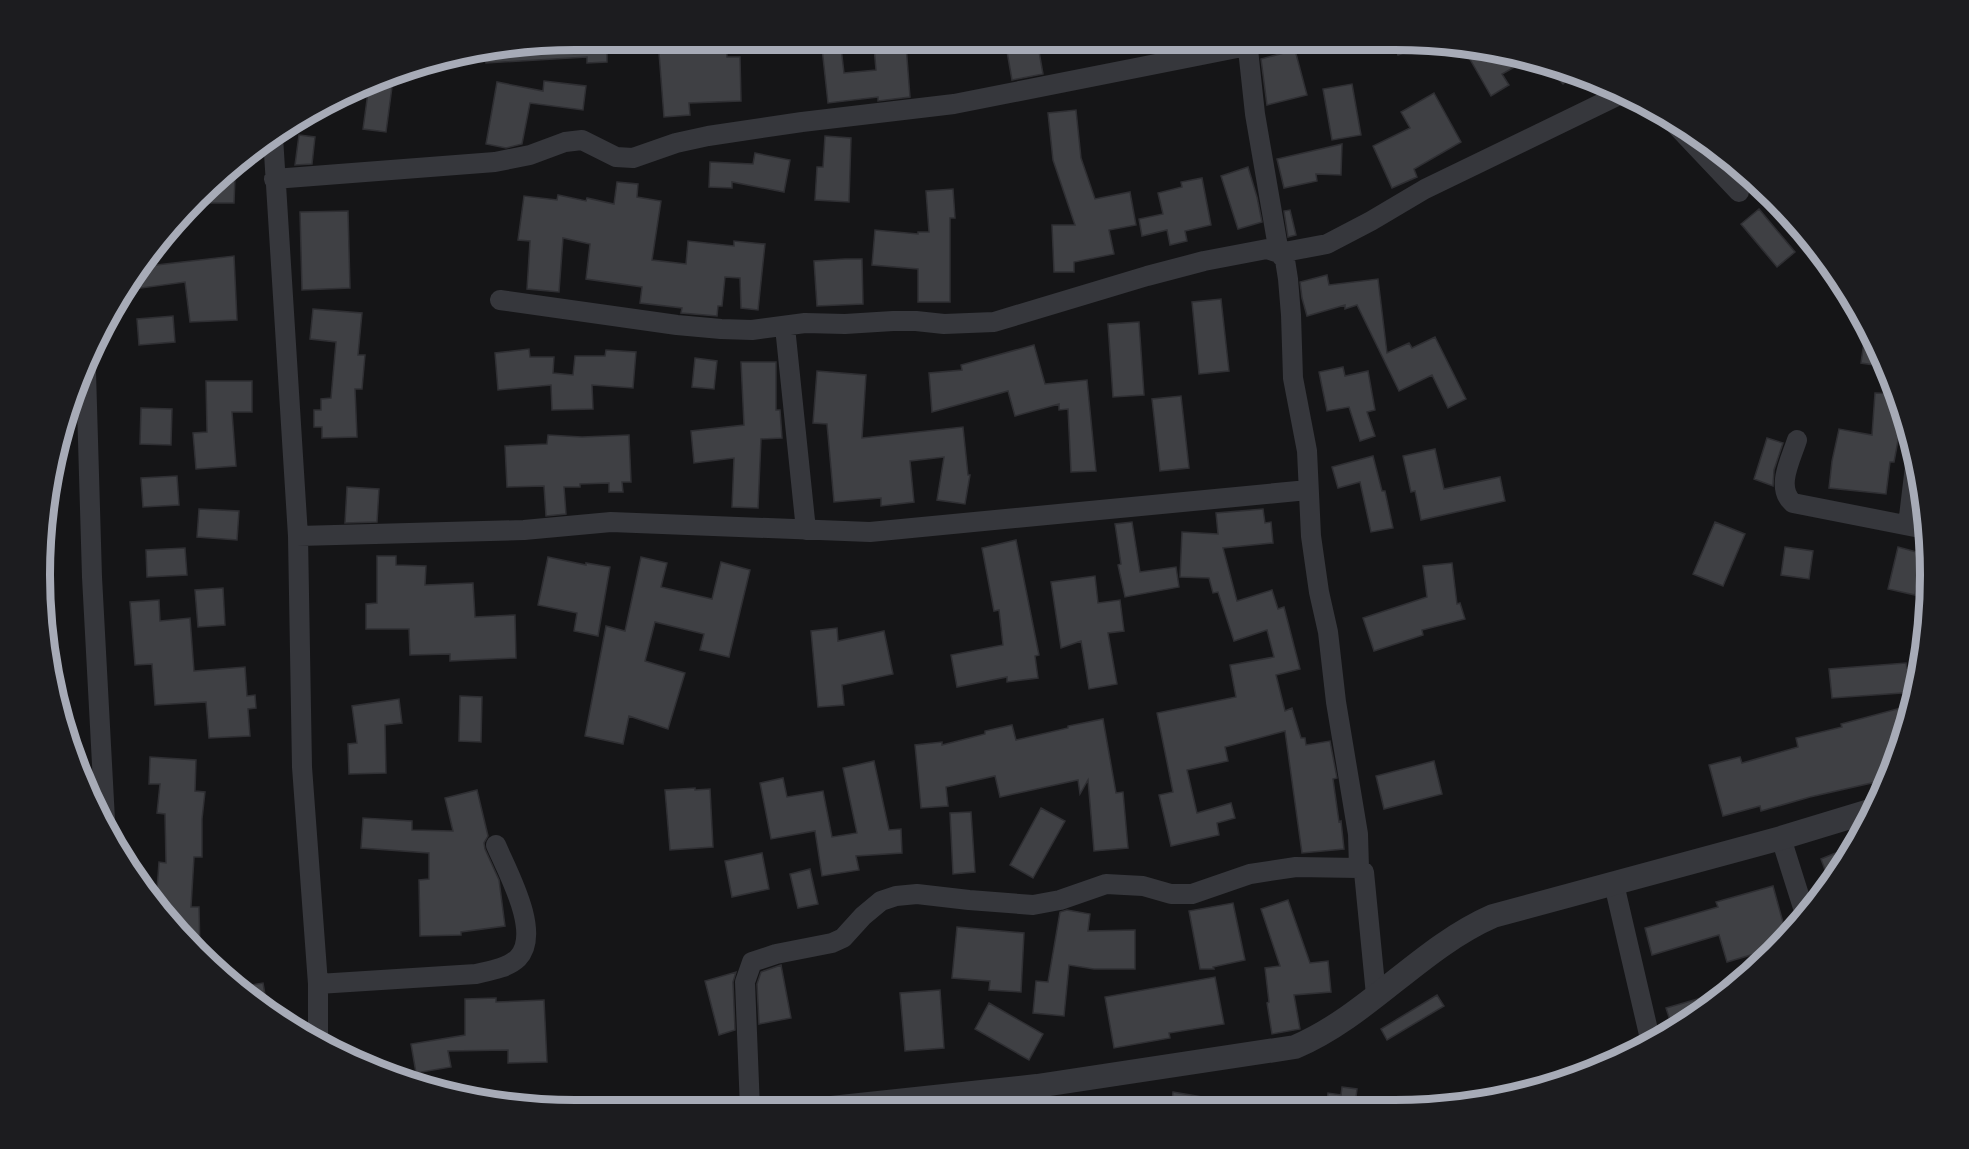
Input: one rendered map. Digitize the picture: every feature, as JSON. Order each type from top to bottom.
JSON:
[{"type":"street","points":[[274,179],[495,162],[530,155],[565,142],[582,140],[616,157],[633,158],[676,143],[708,136],[954,104],[1213,50]]},
{"type":"street","points":[[1251,50],[1255,114],[1279,253],[1285,260],[1288,279],[1293,378],[1307,451],[1311,536],[1319,592],[1328,632],[1336,702],[1358,834],[1359,868]]},
{"type":"street","points":[[500,300],[677,326],[752,330],[805,323],[994,322],[1204,261],[1267,249],[1279,253],[1327,244],[1425,189],[1613,97]]},
{"type":"street","points":[[1693,143],[1740,192]]},
{"type":"street","points":[[273,145],[298,536],[302,767],[318,984],[318,1032]]},
{"type":"street","points":[[785,327],[806,530]]},
{"type":"street","points":[[86,381],[92,577],[104,808]]},
{"type":"street","points":[[1797,440],[1784,486],[1788,499],[1793,503],[1917,527]]},
{"type":"street","points":[[298,536],[524,530],[611,522],[870,532],[1308,490]]},
{"type":"street","points":[[993,1100],[1012,1099],[1295,1047],[1314,1039],[1418,962],[1474,925],[1493,916],[1781,838],[1862,813]]},
{"type":"street","points":[[1781,838],[1802,905]]},
{"type":"street","points":[[318,984],[476,974],[500,968],[518,958],[525,946],[526,917],[496,845]]},
{"type":"street","points":[[750,1100],[745,982],[752,962],[776,954],[832,943],[843,938],[863,915],[881,901],[896,896],[917,894],[1033,905],[1060,900],[1106,884],[1143,886],[1171,894],[1192,894],[1250,874],[1296,867],[1359,868],[1364,872],[1376,995]]},
{"type":"street","points":[[1614,884],[1649,1033]]},
{"type":"building","points":[[607,50],[607,62],[587,63],[587,57],[486,63],[485,58],[506,54]]},
{"type":"building","points":[[655,50],[727,50],[727,57],[740,57],[741,101],[689,103],[690,115],[664,117],[659,53],[655,53]]},
{"type":"building","points":[[822,50],[841,50],[844,73],[876,70],[874,50],[906,50],[910,97],[878,101],[878,97],[828,103]]},
{"type":"building","points":[[1007,50],[1039,50],[1043,74],[1012,80]]},
{"type":"building","points":[[1295,50],[1307,95],[1267,105],[1261,59]]},
{"type":"building","points":[[1396,50],[1411,50],[1398,55]]},
{"type":"building","points":[[1467,55],[1519,65],[1502,74],[1509,85],[1491,96]]},
{"type":"building","points":[[1554,74],[1568,79],[1563,84]]},
{"type":"building","points":[[544,81],[586,86],[583,110],[530,103],[522,144],[506,148],[486,144],[497,82],[543,91]]},
{"type":"building","points":[[1352,84],[1361,135],[1332,140],[1323,89]]},
{"type":"building","points":[[382,86],[392,87],[386,132],[363,129],[368,92]]},
{"type":"building","points":[[1434,93],[1461,142],[1414,169],[1417,177],[1392,188],[1373,146],[1410,128],[1401,112]]},
{"type":"building","points":[[1076,110],[1081,158],[1095,199],[1130,192],[1136,225],[1109,230],[1114,254],[1074,262],[1074,272],[1054,272],[1052,225],[1075,225],[1053,160],[1048,113]]},
{"type":"building","points":[[299,135],[315,137],[312,164],[295,165]]},
{"type":"building","points":[[825,136],[851,138],[849,202],[815,200],[817,167],[823,167]]},
{"type":"building","points":[[1342,144],[1341,175],[1316,174],[1317,181],[1284,188],[1277,159]]},
{"type":"building","points":[[755,153],[790,160],[784,192],[732,182],[732,188],[709,187],[710,162],[753,164]]},
{"type":"building","points":[[1248,167],[1262,222],[1238,229],[1221,176]]},
{"type":"building","points":[[232,177],[235,177],[234,203],[203,203]]},
{"type":"building","points":[[1202,178],[1211,225],[1185,231],[1187,241],[1170,245],[1167,230],[1142,236],[1139,219],[1163,214],[1158,193],[1182,187],[1181,182]]},
{"type":"building","points":[[617,182],[638,184],[637,197],[661,201],[652,260],[686,264],[688,241],[734,246],[734,241],[765,244],[758,310],[741,308],[740,278],[725,277],[722,306],[718,306],[717,316],[681,313],[682,308],[640,303],[642,287],[586,279],[590,244],[563,238],[559,292],[527,289],[530,241],[518,240],[524,196],[557,200],[558,195],[614,204]]},
{"type":"building","points":[[953,189],[955,218],[950,218],[950,302],[918,302],[918,269],[872,265],[875,230],[918,234],[918,232],[929,232],[926,191]]},
{"type":"building","points":[[1759,209],[1795,252],[1777,267],[1741,224]]},
{"type":"building","points":[[1290,210],[1296,235],[1288,237],[1284,211]]},
{"type":"building","points":[[348,211],[350,288],[302,290],[300,212]]},
{"type":"building","points":[[234,256],[237,320],[190,322],[185,282],[134,289],[150,266]]},
{"type":"building","points":[[862,259],[863,304],[817,306],[814,261]]},
{"type":"building","points":[[1327,275],[1329,285],[1378,279],[1387,353],[1409,343],[1412,348],[1435,337],[1466,399],[1448,408],[1432,375],[1399,391],[1357,305],[1345,309],[1345,305],[1307,316],[1300,282]]},
{"type":"building","points":[[1221,299],[1229,371],[1199,374],[1192,302]]},
{"type":"building","points":[[313,309],[362,313],[358,355],[365,355],[362,389],[355,389],[357,437],[322,438],[322,427],[314,427],[314,410],[321,410],[321,399],[331,398],[336,342],[310,339]]},
{"type":"building","points":[[173,316],[175,342],[139,345],[137,319]]},
{"type":"building","points":[[1139,322],[1144,395],[1113,397],[1108,324]]},
{"type":"building","points":[[1864,340],[1876,365],[1861,363]]},
{"type":"building","points":[[1034,345],[1045,384],[1087,380],[1096,471],[1071,472],[1068,409],[1059,410],[1059,404],[1015,416],[1008,391],[932,412],[929,373],[962,370],[961,365]]},
{"type":"building","points":[[529,349],[530,357],[554,357],[553,373],[573,375],[575,356],[605,356],[606,350],[636,352],[633,388],[592,385],[593,409],[552,410],[551,385],[498,390],[495,353]]},
{"type":"building","points":[[695,358],[717,361],[714,389],[692,387]]},
{"type":"building","points":[[741,362],[776,362],[776,410],[780,410],[782,438],[761,439],[758,508],[732,507],[734,458],[694,463],[691,431],[744,425]]},
{"type":"building","points":[[1343,367],[1345,376],[1368,371],[1375,410],[1367,412],[1375,436],[1360,441],[1349,407],[1327,411],[1319,372]]},
{"type":"building","points":[[817,371],[866,375],[862,438],[963,427],[968,475],[970,475],[965,504],[937,500],[944,457],[910,461],[914,502],[881,506],[881,498],[834,502],[827,424],[813,423]]},
{"type":"building","points":[[206,381],[252,381],[252,412],[232,412],[236,466],[196,469],[193,433],[207,432]]},
{"type":"building","points":[[1875,393],[1887,394],[1900,431],[1894,462],[1890,462],[1886,494],[1829,488],[1839,429],[1872,435]]},
{"type":"building","points":[[1181,396],[1189,468],[1160,471],[1152,399]]},
{"type":"building","points":[[141,408],[172,409],[171,445],[140,444]]},
{"type":"building","points":[[548,435],[582,437],[629,435],[631,482],[622,482],[623,492],[609,492],[609,483],[564,487],[566,514],[546,516],[544,486],[507,487],[505,446],[547,444]]},
{"type":"building","points":[[1767,438],[1783,443],[1774,470],[1773,486],[1754,479]]},
{"type":"building","points":[[1435,449],[1444,489],[1500,477],[1505,501],[1421,520],[1415,491],[1411,492],[1403,456]]},
{"type":"building","points":[[1373,456],[1382,491],[1385,491],[1393,528],[1371,532],[1360,482],[1338,488],[1332,467]]},
{"type":"building","points":[[177,476],[179,505],[143,507],[141,478]]},
{"type":"building","points":[[347,487],[379,489],[377,522],[345,523]]},
{"type":"building","points":[[199,509],[239,511],[237,540],[197,537]]},
{"type":"building","points":[[1263,509],[1265,523],[1271,522],[1273,543],[1223,548],[1237,601],[1272,590],[1278,609],[1284,607],[1300,669],[1276,675],[1285,711],[1292,708],[1301,738],[1305,738],[1306,745],[1330,741],[1337,778],[1333,779],[1344,849],[1302,853],[1285,731],[1225,747],[1228,761],[1187,770],[1197,813],[1231,803],[1235,818],[1217,823],[1219,835],[1171,846],[1159,795],[1173,792],[1157,713],[1236,697],[1230,665],[1274,657],[1267,630],[1234,641],[1218,592],[1213,593],[1209,578],[1180,577],[1182,532],[1218,534],[1216,513]]},
{"type":"building","points":[[1132,522],[1140,572],[1176,567],[1179,587],[1125,597],[1118,565],[1121,564],[1115,524]]},
{"type":"building","points":[[1715,522],[1745,534],[1723,586],[1693,574]]},
{"type":"building","points":[[1016,540],[1039,655],[1035,656],[1038,678],[1007,682],[1007,677],[957,687],[951,655],[1003,645],[999,610],[994,611],[982,548]]},
{"type":"building","points":[[1785,547],[1813,551],[1809,579],[1781,575]]},
{"type":"building","points":[[1898,547],[1919,553],[1920,573],[1915,595],[1888,589]]},
{"type":"building","points":[[185,548],[187,575],[147,577],[146,550]]},
{"type":"building","points":[[377,556],[396,556],[396,565],[426,566],[425,585],[473,583],[475,617],[515,615],[516,658],[450,661],[450,654],[410,655],[409,629],[366,629],[366,604],[377,603]]},
{"type":"building","points":[[548,557],[586,565],[586,563],[610,567],[598,636],[574,631],[577,613],[538,605]]},
{"type":"building","points":[[641,557],[667,563],[661,587],[712,599],[721,562],[750,570],[729,657],[700,650],[704,634],[655,622],[645,661],[685,673],[668,729],[629,716],[623,744],[585,736],[606,626],[625,631]]},
{"type":"building","points":[[1452,563],[1457,604],[1460,603],[1465,619],[1422,630],[1423,635],[1374,651],[1363,618],[1427,597],[1423,566]]},
{"type":"building","points":[[1095,576],[1098,603],[1120,600],[1124,631],[1108,633],[1117,684],[1089,689],[1081,641],[1061,648],[1051,582]]},
{"type":"building","points":[[223,588],[225,625],[198,627],[195,590]]},
{"type":"building","points":[[159,600],[160,621],[190,618],[194,671],[245,667],[247,696],[255,695],[256,708],[248,709],[250,736],[209,738],[206,702],[155,705],[152,664],[135,665],[130,602]]},
{"type":"building","points":[[837,628],[838,641],[884,631],[893,674],[842,685],[844,705],[818,707],[811,631]]},
{"type":"building","points":[[1906,663],[1907,668],[1911,667],[1906,693],[1832,698],[1829,669]]},
{"type":"building","points":[[460,696],[482,697],[481,742],[459,741]]},
{"type":"building","points":[[399,699],[402,723],[385,725],[386,773],[349,774],[348,744],[357,743],[352,706]]},
{"type":"building","points":[[1903,708],[1877,782],[1761,811],[1760,806],[1723,816],[1709,765],[1740,757],[1742,763],[1798,747],[1796,738],[1842,727],[1841,724]]},
{"type":"building","points":[[1103,719],[1116,793],[1123,792],[1128,848],[1094,851],[1088,780],[1080,794],[1078,780],[1000,797],[995,776],[946,787],[948,806],[921,808],[915,745],[942,742],[942,745],[1012,725],[1016,740]]},
{"type":"building","points":[[150,757],[196,760],[195,791],[205,792],[202,857],[194,857],[191,907],[199,907],[200,943],[157,892],[159,862],[166,863],[165,814],[157,813],[160,784],[149,784]]},
{"type":"building","points":[[874,761],[889,830],[901,829],[902,853],[856,856],[859,870],[822,876],[815,831],[771,839],[760,783],[783,778],[787,797],[823,791],[832,837],[857,833],[843,768]]},
{"type":"building","points":[[1434,761],[1442,794],[1384,809],[1376,776]]},
{"type":"building","points":[[695,788],[695,790],[710,789],[713,847],[670,850],[665,790]]},
{"type":"building","points":[[477,790],[488,836],[484,843],[485,849],[499,880],[505,926],[461,932],[461,935],[420,936],[419,880],[429,879],[429,853],[361,848],[363,818],[412,821],[412,830],[453,831],[445,798]]},
{"type":"building","points":[[1041,808],[1065,821],[1033,878],[1010,865]]},
{"type":"building","points":[[971,812],[975,872],[953,874],[950,813]]},
{"type":"building","points":[[1840,851],[1826,873],[1821,859]]},
{"type":"building","points":[[762,853],[769,889],[732,897],[725,861]]},
{"type":"building","points":[[810,869],[818,904],[798,908],[790,874]]},
{"type":"building","points":[[1773,886],[1784,926],[1759,953],[1727,962],[1719,935],[1652,955],[1645,928],[1718,907],[1716,902]]},
{"type":"building","points":[[1288,900],[1310,963],[1328,961],[1331,992],[1294,995],[1300,1029],[1272,1034],[1265,968],[1280,966],[1261,909]]},
{"type":"building","points":[[1233,903],[1245,960],[1213,967],[1214,969],[1200,969],[1189,911]]},
{"type":"building","points":[[1067,910],[1090,914],[1088,931],[1135,930],[1135,969],[1094,969],[1069,965],[1064,1016],[1033,1013],[1036,981],[1048,982],[1060,912]]},
{"type":"building","points":[[957,927],[1024,933],[1021,992],[989,990],[990,981],[952,978]]},
{"type":"building","points":[[781,965],[791,1018],[759,1024],[757,984],[761,972]]},
{"type":"building","points":[[736,972],[733,982],[735,1030],[719,1035],[705,981]]},
{"type":"building","points":[[1215,977],[1224,1024],[1169,1033],[1170,1038],[1114,1048],[1105,997]]},
{"type":"building","points":[[263,983],[266,999],[255,991],[248,986]]},
{"type":"building","points":[[940,990],[944,1048],[905,1051],[900,993]]},
{"type":"building","points":[[1437,995],[1444,1006],[1387,1040],[1381,1029]]},
{"type":"building","points":[[1706,996],[1670,1021],[1666,1008]]},
{"type":"building","points":[[496,998],[496,1002],[544,1000],[547,1062],[508,1063],[508,1050],[448,1051],[451,1067],[416,1073],[411,1044],[465,1035],[465,999]]},
{"type":"building","points":[[989,1003],[1043,1034],[1029,1060],[975,1029]]},
{"type":"building","points":[[1342,1087],[1357,1089],[1356,1097],[1374,1100],[1327,1100],[1328,1093],[1341,1095]]},
{"type":"building","points":[[1173,1092],[1219,1100],[1172,1100]]}]
